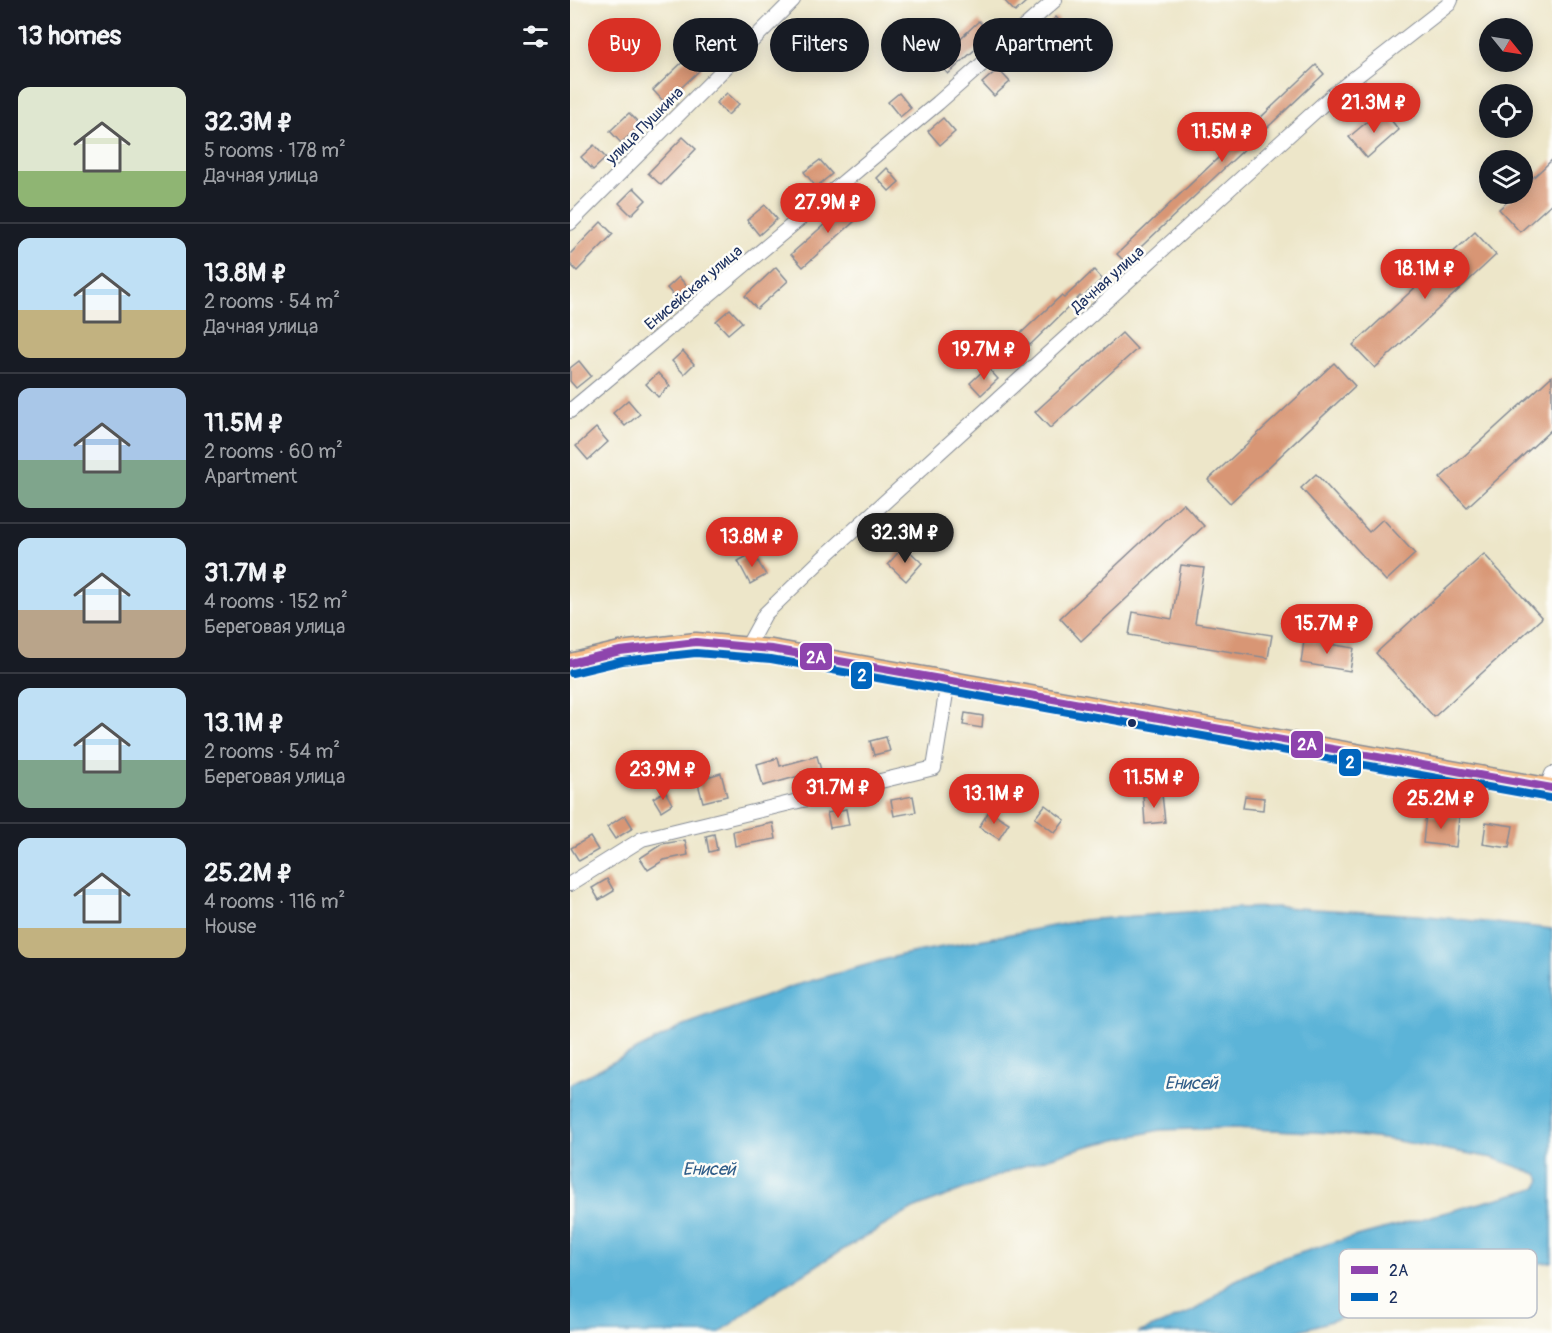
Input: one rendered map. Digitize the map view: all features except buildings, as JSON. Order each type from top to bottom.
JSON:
[{"type":"main road","points":[[570,663],[620,651],[696,642],[808,654],[948,681],[1550,783]]},
{"type":"street","name":"улица Пушкина","points":[[570,223],[793,0]]},
{"type":"street","name":"Енисейская улица","points":[[570,411],[903,133],[1054,0]]},
{"type":"street","name":"Дачная улица","points":[[747,647],[765,614],[822,559],[1334,94],[1449,4],[1451,0]]},
{"type":"street","points":[[570,884],[642,839],[934,768],[948,681]]},
{"type":"water","name":"Енисей","points":[[1280,907],[1418,915],[1552,929],[1552,1262],[1537,1264],[1537,1249],[1339,1249],[1339,1318],[1341,1318],[1291,1333],[1138,1333],[1191,1312],[1230,1283],[1273,1262],[1331,1243],[1529,1190],[1537,1187],[1541,1180],[1537,1174],[1493,1158],[1392,1140],[1332,1133],[1231,1128],[1160,1130],[1084,1147],[1020,1167],[913,1209],[771,1294],[719,1333],[570,1333],[570,1084],[682,1027],[793,986],[901,955],[1084,920]]},
{"type":"transit line","name":"2А","points":[[570,663],[620,651],[696,642],[772,649],[1552,788]]},
{"type":"transit line","name":"2","points":[[572,673],[622,661],[696,653],[771,659],[1550,798]]}]
